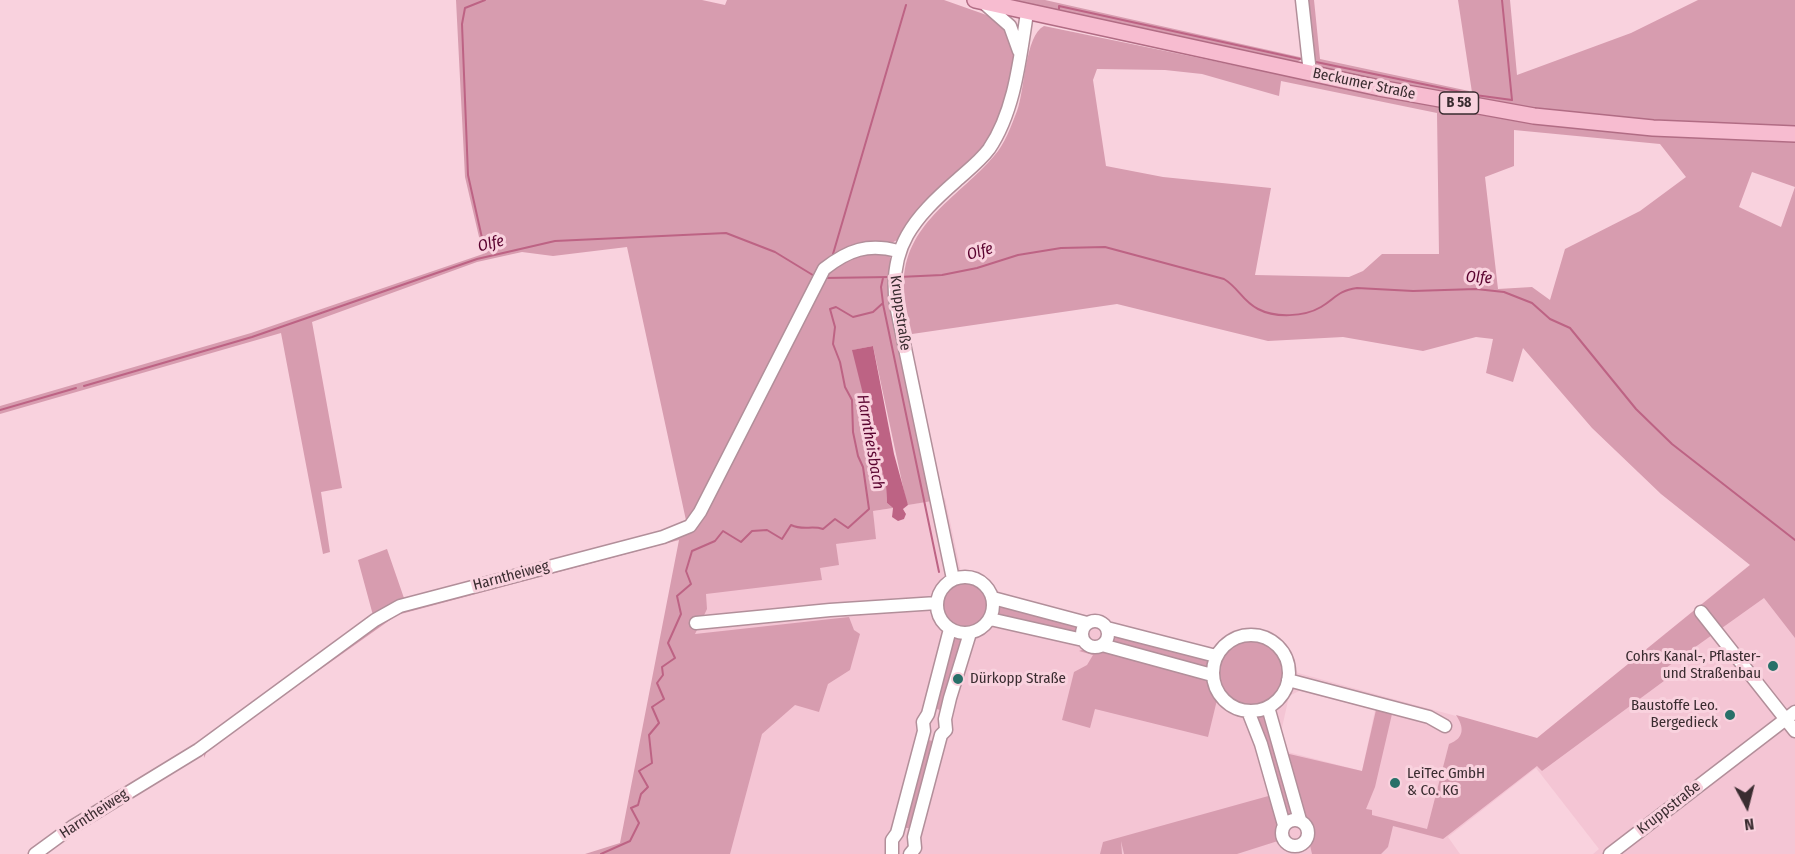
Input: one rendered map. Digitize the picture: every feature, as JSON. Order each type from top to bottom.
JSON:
[{"type":"main road","name":"Beckumer Straße","points":[[978,1],[1310,73],[1534,116],[1653,128],[1795,134]]},
{"type":"street","points":[[1302,0],[1310,73]]},
{"type":"street","points":[[978,1],[993,9],[1010,26],[1020,56]]},
{"type":"street","name":"Kruppstraße","points":[[956,578],[893,286],[894,268],[898,251],[927,207],[988,149],[1002,124],[1020,56],[1027,13]]},
{"type":"street","name":"Harntheiweg","points":[[35,854],[72,827],[198,750],[375,620],[400,606],[663,537],[690,526],[700,512],[824,269],[851,251],[870,246],[898,251]]},
{"type":"street","points":[[956,578],[972,578],[982,582],[993,598],[990,619],[985,626],[970,633],[959,633],[950,629],[940,618],[937,603],[939,594],[956,578]]},
{"type":"street","points":[[993,598],[1087,623],[1101,622],[1107,628],[1216,656]]},
{"type":"street","points":[[696,623],[830,610],[937,603]]},
{"type":"street","points":[[1701,612],[1790,716],[1795,731]]},
{"type":"street","points":[[990,619],[1083,640],[1093,647],[1102,645],[1212,675]]},
{"type":"street","points":[[1083,640],[1082,630],[1087,623]]},
{"type":"street","points":[[1102,645],[1107,638],[1107,628]]},
{"type":"street","points":[[894,852],[892,840],[897,833],[924,731],[923,722],[928,714],[950,629]]},
{"type":"street","points":[[910,854],[915,848],[914,837],[941,735],[946,730],[945,719],[970,633]]},
{"type":"street","points":[[1252,635],[1266,638],[1282,652],[1288,666],[1288,680],[1283,693],[1268,707],[1248,711],[1235,708],[1222,699],[1215,688],[1212,675],[1216,656],[1225,645],[1238,638],[1252,635]]},
{"type":"street","points":[[1288,680],[1429,717],[1445,726]]},
{"type":"street","points":[[1268,707],[1300,820],[1308,829],[1307,840],[1310,854]]},
{"type":"street","points":[[1248,711],[1261,744],[1284,825],[1282,833],[1290,849],[1307,840]]},
{"type":"street","points":[[928,714],[938,713],[945,719]]},
{"type":"street","name":"Kruppstraße","points":[[1610,854],[1790,716]]},
{"type":"street","points":[[924,731],[932,737],[941,735]]},
{"type":"street","points":[[1284,825],[1291,820],[1300,820]]},
{"type":"street","points":[[897,833],[907,831],[914,837]]},
{"type":"shaded area","points":[[456,0],[702,0],[725,5],[727,0],[944,0],[995,18],[1007,28],[1014,52],[1012,73],[998,122],[984,145],[924,205],[899,239],[888,245],[887,250],[891,259],[888,286],[892,309],[932,501],[908,505],[873,346],[853,350],[886,486],[887,503],[893,508],[873,511],[876,539],[836,544],[839,565],[820,568],[822,580],[706,594],[707,609],[695,634],[849,617],[854,630],[860,634],[850,670],[828,684],[819,712],[795,705],[762,734],[730,854],[585,854],[620,843],[679,540],[397,615],[208,749],[204,758],[204,750],[400,608],[687,525],[627,247],[553,256],[522,252],[477,262],[312,322],[342,488],[321,492],[330,552],[323,554],[281,333],[0,414],[0,406],[251,333],[483,254],[465,177]]},
{"type":"shaded area","points":[[1015,0],[1045,0],[1304,58],[1295,63]]},
{"type":"shaded area","points":[[1303,0],[1314,0],[1320,59],[1469,91],[1468,96],[1318,68],[1313,63]]},
{"type":"shaded area","points":[[1458,0],[1510,0],[1517,75],[1631,33],[1698,0],[1795,0],[1795,127],[1593,116],[1473,99]]},
{"type":"shaded area","points":[[1044,26],[1437,107],[1533,123],[1657,135],[1795,141],[1795,187],[1795,638],[1764,598],[1663,670],[1668,678],[1542,771],[1537,766],[1443,839],[1393,826],[1388,847],[1381,854],[1312,854],[1309,841],[1311,831],[1303,820],[1285,753],[1362,771],[1376,710],[1392,714],[1375,787],[1366,809],[1372,810],[1372,815],[1427,829],[1449,744],[1458,739],[1462,732],[1456,715],[1537,738],[1750,565],[1661,494],[1592,428],[1523,348],[1513,382],[1486,373],[1493,339],[1476,337],[1423,351],[1343,337],[1268,341],[1117,304],[912,334],[905,300],[904,279],[907,259],[925,225],[981,170],[1001,146],[1020,102],[1029,51],[1038,31]],"holes":[[[1097,69],[1165,70],[1202,74],[1279,96],[1281,81],[1437,113],[1439,254],[1382,254],[1363,271],[1349,277],[1255,275],[1271,188],[1163,177],[1106,166],[1093,80]],[[1514,130],[1660,144],[1686,177],[1640,211],[1565,249],[1550,300],[1532,287],[1498,289],[1485,177],[1514,166]],[[1752,172],[1795,187],[1781,227],[1739,207]]]},
{"type":"shaded area","points":[[873,346],[894,454],[908,505],[903,509],[906,514],[904,519],[898,521],[892,517],[893,508],[887,503],[886,486],[852,350]]},
{"type":"shaded area","points":[[945,498],[961,572],[984,579],[1006,598],[1080,617],[1099,618],[1111,626],[1206,650],[1213,649],[1235,634],[1258,631],[1282,644],[1298,673],[1537,738],[1795,528],[1795,854],[1593,854],[1599,849],[1536,768],[1448,837],[1460,854],[619,854],[675,564],[875,539],[873,511],[893,508],[892,517],[904,519],[906,513],[903,509],[908,505]],"holes":[[[1299,691],[1375,710],[1362,771],[1284,751],[1280,737],[1289,696]]]},
{"type":"shaded area","points":[[387,549],[405,601],[374,619],[358,560]]},
{"type":"shaded area","points":[[965,583],[981,590],[988,606],[981,622],[965,629],[949,622],[942,606],[949,590]]},
{"type":"shaded area","points":[[996,604],[1080,625],[1077,636],[995,615]]},
{"type":"shaded area","points":[[1110,633],[1212,659],[1210,670],[1108,644]]},
{"type":"shaded area","points":[[952,635],[963,637],[944,711],[933,708]]},
{"type":"shaded area","points":[[1251,641],[1264,644],[1274,651],[1281,661],[1284,674],[1281,687],[1274,697],[1264,704],[1251,707],[1238,704],[1228,697],[1221,687],[1218,674],[1221,661],[1228,651],[1238,644]]},
{"type":"shaded area","points":[[1087,648],[1100,649],[1208,679],[1217,700],[1208,737],[1095,709],[1090,728],[1062,720],[1074,672],[1087,665],[1093,655],[1079,651]]},
{"type":"shaded area","points":[[1268,714],[1296,817],[1286,820],[1257,717]]},
{"type":"shaded area","points":[[925,739],[936,742],[910,828],[902,828]]},
{"type":"shaded area","points":[[1272,795],[1282,826],[1281,840],[1237,854],[1124,854],[1121,841],[1122,854],[1100,854],[1103,842]]},
{"type":"waterway","points":[[484,247],[468,175],[462,24],[465,8],[485,0]]},
{"type":"waterway","points":[[1475,95],[1512,100],[1502,0]]},
{"type":"waterway","points":[[833,254],[906,5]]},
{"type":"waterway","points":[[1059,9],[1059,6],[1300,59]]},
{"type":"waterway","points":[[1316,62],[1466,93]]},
{"type":"waterway","name":"Olfe","points":[[84,386],[252,337],[477,259],[555,241],[726,233],[775,252],[816,277]]},
{"type":"waterway","name":"Olfe","points":[[899,277],[942,275],[977,268],[1018,255],[1061,248],[1105,247],[1224,279],[1253,306],[1265,312],[1281,315],[1306,313],[1326,304],[1341,293],[1357,288],[1413,291],[1476,289],[1504,292],[1532,303],[1550,319],[1570,328],[1636,409],[1672,444],[1795,540]]},
{"type":"waterway","name":"Olfe","points":[[824,278],[890,277]]},
{"type":"waterway","name":"Harntheisbach","points":[[601,854],[630,841],[639,823],[631,808],[638,805],[641,794],[648,787],[639,771],[652,763],[649,735],[659,723],[652,707],[664,699],[657,683],[663,675],[662,667],[675,658],[668,643],[681,614],[677,596],[691,584],[686,571],[692,551],[715,541],[723,531],[741,542],[752,531],[767,530],[782,539],[791,525],[800,528],[823,529],[835,519],[848,528],[869,509],[863,467],[853,432],[852,400],[845,387],[840,362],[833,344],[835,327],[830,309],[836,307],[853,317],[873,312],[883,303],[881,287],[883,278]]},
{"type":"waterway","points":[[883,304],[939,572]]},
{"type":"waterway","name":"Olfe","points":[[0,410],[76,388]]},
{"type":"place","name":"Cohrs Kanal-, Pflaster- und Straßenbau","points":[[1773,666]]},
{"type":"place","name":"Dürkopp Straße","points":[[958,679]]},
{"type":"place","name":"Baustoffe Leo. Bergedieck","points":[[1730,715]]},
{"type":"place","name":"LeiTec GmbH & Co. KG","points":[[1395,783]]}]
